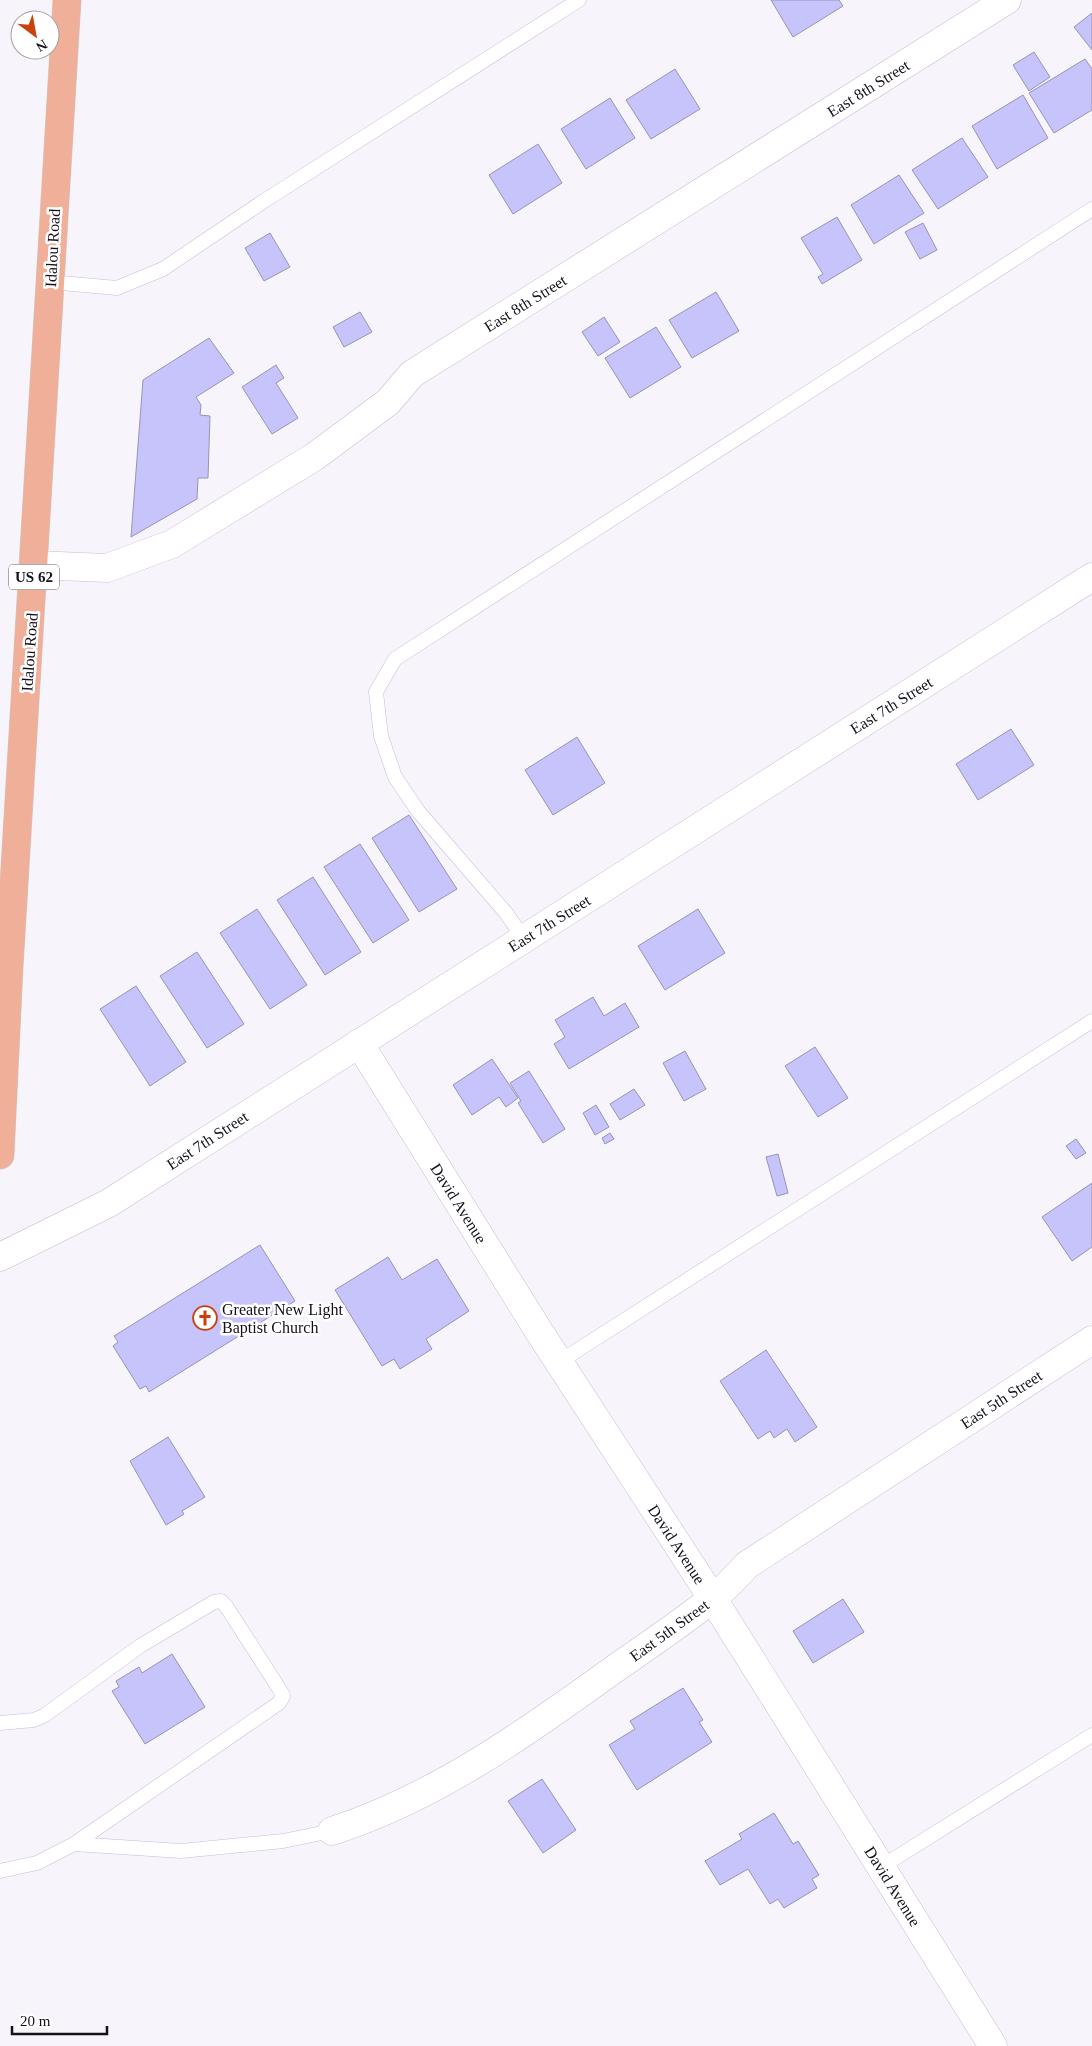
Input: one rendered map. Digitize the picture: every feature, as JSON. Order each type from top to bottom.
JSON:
[{"type":"main road","name":"Idalou Road","points":[[0,1155],[4,967],[35,564],[67,0]]},
{"type":"street","name":"East 8th Street","points":[[35,564],[107,568],[172,544],[314,457],[388,402],[412,374],[1007,0]]},
{"type":"street","name":"East 7th Street","points":[[0,1257],[108,1203],[1092,577]]},
{"type":"street","name":"David Avenue","points":[[359,1043],[559,1362],[713,1598],[993,2046]]},
{"type":"street","name":"East 5th Street","points":[[332,1831],[373,1818],[413,1800],[482,1758],[571,1700],[713,1598],[747,1565],[1092,1340]]},
{"type":"lane","points":[[50,282],[117,288],[163,269],[264,201],[580,0]]},
{"type":"lane","points":[[524,938],[506,912],[418,811],[395,777],[381,736],[376,692],[395,658],[1092,209]]},
{"type":"lane","points":[[559,1362],[1092,1021]]},
{"type":"lane","points":[[0,1723],[34,1720],[45,1715],[140,1646],[214,1602],[221,1601],[283,1696],[279,1703],[74,1844],[37,1863],[0,1871]]},
{"type":"lane","points":[[882,1867],[1092,1734]]},
{"type":"lane","points":[[74,1844],[181,1851],[283,1841],[332,1831]]},
{"type":"building","points":[[771,0],[839,0],[843,6],[793,37]]},
{"type":"building","points":[[1092,13],[1092,50],[1074,27]]},
{"type":"building","points":[[1034,52],[1050,77],[1029,91],[1013,65]]},
{"type":"building","points":[[1085,59],[1092,69],[1092,110],[1054,133],[1029,93]]},
{"type":"building","points":[[675,69],[700,109],[651,139],[626,100]]},
{"type":"building","points":[[1023,95],[1048,138],[997,169],[972,126]]},
{"type":"building","points":[[610,98],[635,138],[586,169],[561,129]]},
{"type":"building","points":[[962,138],[988,177],[938,209],[912,170]]},
{"type":"building","points":[[538,144],[562,183],[513,214],[489,175]]},
{"type":"building","points":[[899,175],[924,213],[874,244],[851,205]]},
{"type":"building","points":[[837,217],[862,260],[822,284],[818,277],[823,274],[801,238]]},
{"type":"building","points":[[923,223],[937,250],[920,259],[905,232]]},
{"type":"building","points":[[270,233],[290,267],[264,281],[245,248]]},
{"type":"building","points":[[716,292],[739,331],[692,358],[669,320]]},
{"type":"building","points":[[360,312],[372,332],[344,347],[333,327]]},
{"type":"building","points":[[604,317],[620,342],[598,356],[582,332]]},
{"type":"building","points":[[656,327],[681,367],[630,398],[605,358]]},
{"type":"building","points":[[209,338],[234,373],[196,397],[201,405],[200,415],[210,416],[208,478],[198,478],[197,499],[131,537],[143,380]]},
{"type":"building","points":[[276,365],[284,378],[276,383],[298,418],[272,434],[242,387]]},
{"type":"building","points":[[1011,729],[1034,765],[978,800],[956,764]]},
{"type":"building","points":[[577,737],[605,783],[553,815],[525,770]]},
{"type":"building","points":[[409,815],[457,889],[419,912],[372,838]]},
{"type":"building","points":[[360,844],[409,920],[373,943],[324,867]]},
{"type":"building","points":[[313,877],[361,952],[325,975],[277,900]]},
{"type":"building","points":[[257,909],[307,985],[270,1009],[220,933]]},
{"type":"building","points":[[698,909],[725,953],[665,990],[638,946]]},
{"type":"building","points":[[197,952],[244,1024],[207,1048],[160,976]]},
{"type":"building","points":[[136,986],[186,1062],[150,1086],[100,1009]]},
{"type":"building","points":[[593,997],[604,1016],[625,1003],[639,1027],[569,1069],[554,1044],[565,1037],[555,1020]]},
{"type":"building","points":[[815,1047],[848,1098],[818,1117],[785,1066]]},
{"type":"building","points":[[685,1051],[706,1089],[684,1101],[663,1063]]},
{"type":"building","points":[[492,1059],[518,1098],[506,1107],[499,1097],[472,1115],[453,1085]]},
{"type":"building","points":[[529,1071],[565,1129],[543,1143],[518,1103],[521,1101],[510,1083]]},
{"type":"building","points":[[634,1089],[645,1105],[620,1120],[610,1104]]},
{"type":"building","points":[[596,1105],[609,1127],[595,1135],[583,1113]]},
{"type":"building","points":[[610,1133],[614,1139],[605,1144],[602,1138]]},
{"type":"building","points":[[1076,1139],[1086,1153],[1076,1159],[1066,1146]]},
{"type":"building","points":[[778,1154],[788,1193],[777,1196],[766,1157]]},
{"type":"building","points":[[1092,1183],[1092,1247],[1072,1261],[1042,1217]]},
{"type":"building","name":"Greater New Light Baptist Church","points":[[260,1245],[295,1301],[149,1392],[146,1386],[140,1389],[113,1346],[118,1342],[114,1336]]},
{"type":"building","points":[[388,1257],[402,1280],[437,1259],[469,1311],[426,1339],[432,1349],[400,1369],[394,1359],[382,1366],[335,1290]]},
{"type":"building","points":[[766,1350],[817,1427],[795,1442],[787,1429],[774,1438],[770,1431],[758,1439],[720,1381]]},
{"type":"building","points":[[168,1437],[205,1497],[182,1511],[184,1514],[166,1525],[130,1461]]},
{"type":"building","points":[[843,1599],[864,1632],[813,1663],[793,1631]]},
{"type":"building","points":[[172,1654],[205,1707],[145,1744],[112,1691],[119,1687],[116,1681],[139,1667],[142,1673]]},
{"type":"building","points":[[683,1688],[703,1720],[699,1722],[712,1742],[637,1790],[609,1745],[635,1729],[630,1721]]},
{"type":"building","points":[[542,1779],[576,1830],[543,1853],[508,1801]]},
{"type":"building","points":[[774,1813],[793,1844],[798,1841],[819,1875],[812,1879],[817,1888],[784,1908],[778,1899],[770,1904],[748,1869],[720,1885],[705,1861],[742,1839],[739,1834]]},
{"type":"place","name":"Greater New Light Baptist Church","points":[[205,1318]]}]
